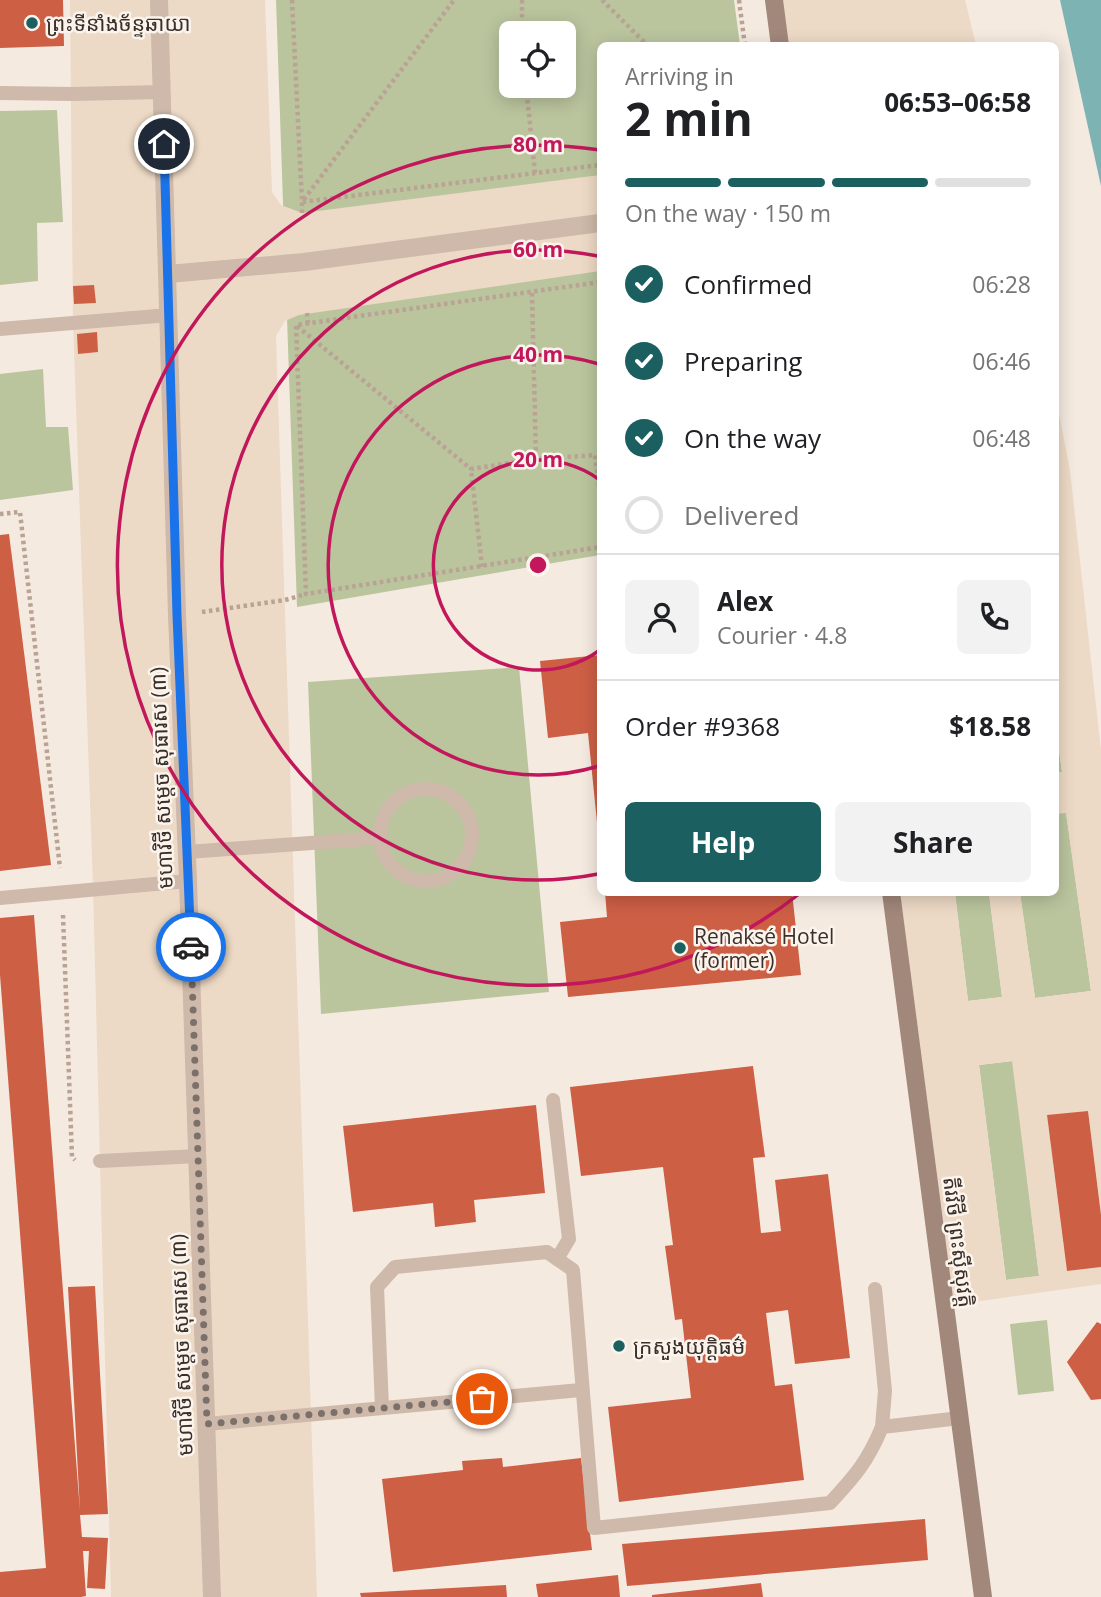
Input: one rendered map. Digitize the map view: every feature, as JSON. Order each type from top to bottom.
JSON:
[{"type":"main road","points":[[774,0],[779,42]]},
{"type":"main road","name":"តីរវិថី ព្រះស៊ីសុវត្តិ","points":[[892,896],[983,1597]]},
{"type":"street","name":"មហាវិថី សម្តេច សុធារស (៣)","points":[[159,0],[177,615],[212,1597]]},
{"type":"street","points":[[168,274],[304,262],[597,223]]},
{"type":"lane","points":[[0,93],[162,92]]},
{"type":"lane","points":[[0,329],[169,315]]},
{"type":"lane","points":[[433,789],[450,795],[466,811],[473,839],[470,852],[462,866],[454,873],[440,880],[418,882],[397,872],[384,854],[380,838],[381,822],[389,807],[401,796],[417,790],[433,789]]},
{"type":"lane","points":[[187,852],[380,838]]},
{"type":"lane","points":[[0,898],[188,881]]},
{"type":"lane","points":[[553,1100],[569,1239],[557,1259]]},
{"type":"lane","points":[[100,1161],[198,1156]]},
{"type":"lane","points":[[382,1408],[377,1287],[395,1267],[547,1252],[573,1270],[594,1528],[830,1503],[854,1478],[869,1457],[882,1427],[885,1391],[874,1289]]},
{"type":"lane","points":[[207,1424],[581,1390]]},
{"type":"lane","points":[[882,1427],[960,1418]]},
{"type":"path","points":[[292,0],[302,213]]},
{"type":"path","points":[[302,202],[454,0]]},
{"type":"path","points":[[522,0],[522,21]]},
{"type":"path","points":[[602,0],[644,42]]},
{"type":"path","points":[[739,0],[744,42]]},
{"type":"path","points":[[527,98],[535,173]]},
{"type":"path","points":[[302,202],[597,164]]},
{"type":"path","points":[[296,325],[597,282]]},
{"type":"path","points":[[532,293],[536,459]]},
{"type":"path","points":[[307,313],[308,324]]},
{"type":"path","points":[[296,325],[471,469],[482,567]]},
{"type":"path","points":[[296,325],[306,594]]},
{"type":"path","points":[[471,469],[536,459],[595,455],[597,453]]},
{"type":"path","points":[[595,455],[597,471]]},
{"type":"path","points":[[0,514],[20,512],[62,892],[72,1157],[78,1163],[100,1161]]},
{"type":"path","points":[[177,615],[285,600],[306,594],[597,548]]},
{"type":"green space","points":[[276,0],[734,0],[740,42],[597,42],[597,556],[297,607]]},
{"type":"green space","points":[[57,110],[63,222],[37,223],[38,281],[0,285],[0,111]]},
{"type":"green space","points":[[43,369],[46,427],[68,427],[73,490],[0,500],[0,374]]},
{"type":"green space","points":[[519,667],[549,992],[321,1014],[308,682]]},
{"type":"green space","points":[[1059,750],[1062,772],[1059,772]]},
{"type":"green space","points":[[1066,812],[1091,991],[1035,998],[1020,896],[1059,896],[1059,813]]},
{"type":"green space","points":[[955,896],[989,896],[1002,997],[968,1001]]},
{"type":"green space","points":[[1013,1061],[1039,1276],[1006,1280],[979,1065]]},
{"type":"green space","points":[[1047,1320],[1054,1391],[1018,1395],[1010,1324]]},
{"type":"shaded area","points":[[70,0],[265,0],[272,192],[281,205],[302,213],[597,175],[597,271],[299,315],[285,321],[276,336],[317,1597],[111,1597],[93,888],[73,322]]},
{"type":"shaded area","points":[[774,0],[965,0],[975,42],[780,42]]},
{"type":"shaded area","points":[[1059,414],[1070,470],[1101,750],[1101,1215],[1088,1111],[1047,1116],[1067,1271],[1101,1267],[1101,1284],[945,1306],[891,896],[955,896],[968,1001],[1002,997],[989,896],[1020,896],[1035,998],[1091,991],[1066,813],[1059,814],[1059,772],[1062,772],[1059,750]],"holes":[[[1012,1061],[1039,1276],[1006,1280],[979,1065]]]},
{"type":"water","points":[[1060,0],[1101,0],[1101,186]]},
{"type":"building","name":"ព្រះទីនាំងច័ន្ទឆាយា","points":[[0,0],[63,0],[64,46],[0,48]]},
{"type":"building","points":[[94,285],[96,303],[74,304],[73,286]]},
{"type":"building","points":[[97,332],[98,352],[78,354],[77,334]]},
{"type":"building","points":[[9,534],[51,865],[0,871],[0,535]]},
{"type":"building","points":[[597,655],[597,822],[588,733],[548,738],[540,661]]},
{"type":"building","name":"Renaksé Hotel (former)","points":[[605,896],[792,896],[801,975],[568,997],[560,922],[607,917]]},
{"type":"building","points":[[34,915],[80,1511],[68,1287],[95,1286],[108,1514],[80,1515],[82,1537],[108,1538],[105,1589],[87,1588],[89,1551],[83,1551],[86,1596],[81,1597],[0,1597],[0,1572],[46,1568],[0,975],[0,918]]},
{"type":"building","points":[[753,1066],[765,1157],[753,1158],[761,1233],[781,1231],[775,1180],[828,1174],[850,1358],[795,1364],[788,1310],[766,1313],[775,1386],[792,1384],[804,1480],[619,1502],[608,1407],[691,1398],[682,1319],[675,1320],[665,1246],[673,1245],[663,1167],[581,1176],[570,1087]]},
{"type":"building","points":[[536,1105],[545,1193],[474,1200],[476,1222],[435,1227],[433,1203],[353,1212],[343,1126]]},
{"type":"building","points":[[1088,1111],[1101,1215],[1101,1267],[1067,1271],[1047,1115]]},
{"type":"building","points":[[1097,1322],[1101,1324],[1101,1399],[1091,1400],[1067,1362]]},
{"type":"building","points":[[502,1458],[503,1467],[581,1458],[592,1550],[393,1572],[382,1479],[463,1470],[462,1461]]},
{"type":"building","points":[[925,1519],[928,1560],[627,1586],[622,1544]]},
{"type":"building","points":[[618,1575],[620,1597],[538,1597],[536,1584]]},
{"type":"building","points":[[761,1583],[763,1597],[652,1597],[652,1595]]},
{"type":"building","points":[[506,1585],[507,1597],[361,1597],[360,1593]]},
{"type":"way so far","points":[[191,947],[207,1424],[482,1399]]},
{"type":"place","name":"ព្រះទីនាំងច័ន្ទឆាយា","points":[[32,23]]},
{"type":"place","name":"Renaksé Hotel (former)","points":[[680,948]]},
{"type":"place","name":"ក្រសួងយុត្ដិធម៌","points":[[619,1346]]},
{"type":"route","points":[[164,144],[177,615],[191,947]]}]
